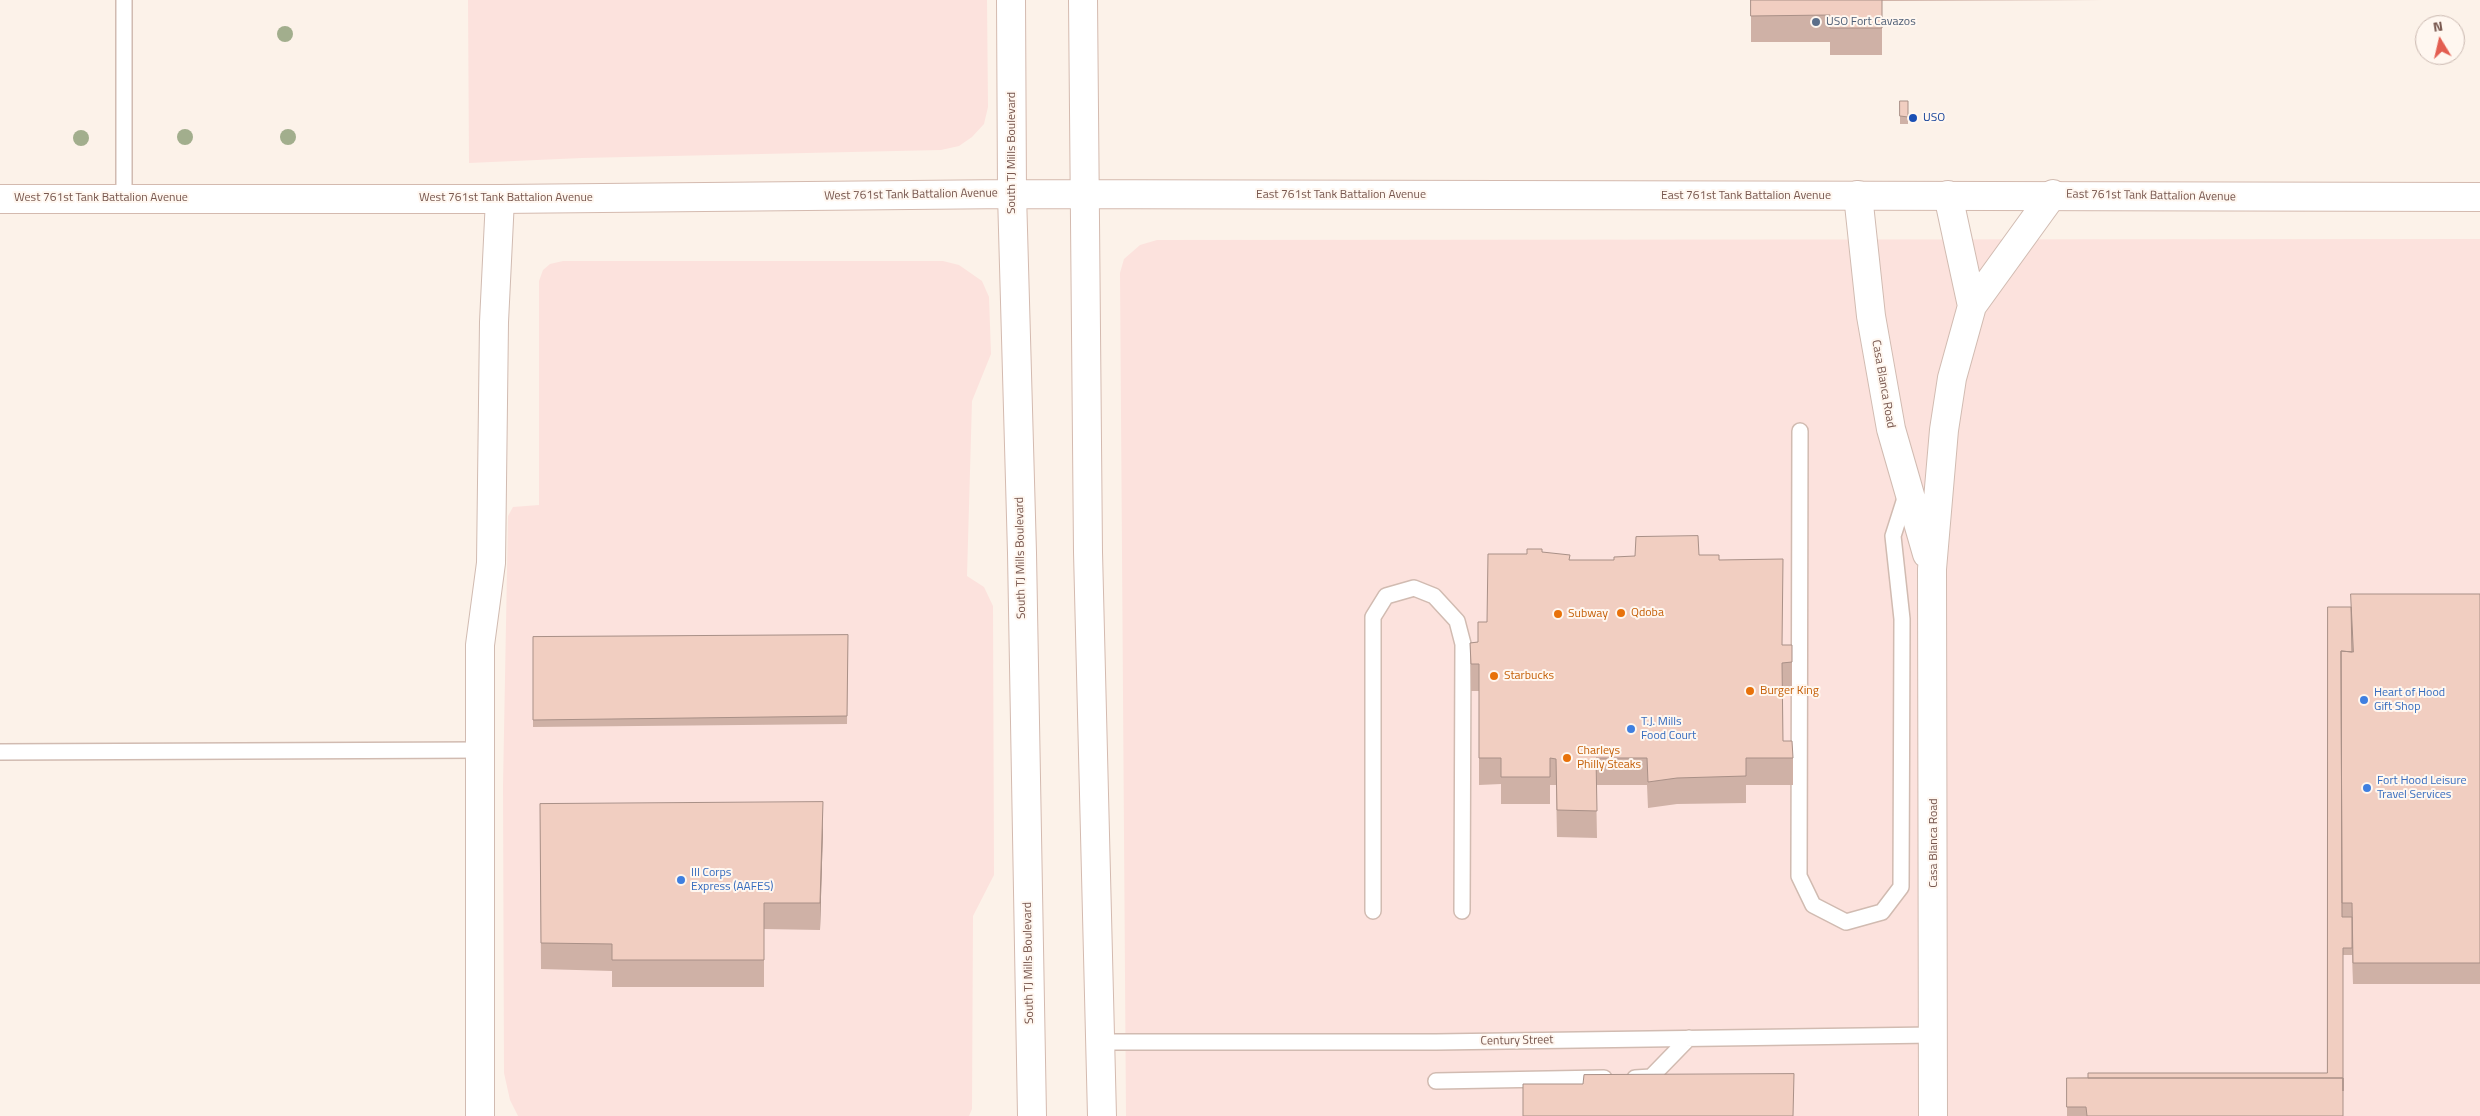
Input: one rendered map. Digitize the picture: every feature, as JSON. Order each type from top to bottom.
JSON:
[{"type":"street","name":"South TJ Mills Boulevard","points":[[1011,0],[1012,194],[1022,563],[1032,1116]]},
{"type":"street","points":[[1083,0],[1088,552],[1102,1116]]},
{"type":"street","name":"West 761st Tank Battalion Avenue","points":[[0,198],[500,199],[1012,194]]},
{"type":"street","name":"East 761st Tank Battalion Avenue","points":[[1012,194],[2053,194],[2246,198],[2480,196]]},
{"type":"street","name":"Casa Blanca Road","points":[[1934,1116],[1932,569],[1944,430],[1952,378],[1972,306],[2053,194]]},
{"type":"street","name":"Casa Blanca Road","points":[[1858,195],[1870,316],[1891,430],[1932,569]]},
{"type":"street","name":"Casa Blanca Road","points":[[1948,195],[1972,306]]},
{"type":"street","points":[[480,1116],[478,1029],[482,750],[480,645],[492,552],[494,322],[500,199]]},
{"type":"lane","points":[[124,0],[124,198]]},
{"type":"lane","points":[[1800,431],[1799,876],[1813,905],[1846,922],[1882,912],[1900,887],[1902,620],[1893,536],[1908,488]]},
{"type":"lane","points":[[1373,911],[1373,618],[1386,596],[1414,588],[1434,596],[1457,621],[1463,644],[1462,910]]},
{"type":"lane","points":[[0,752],[482,750]]},
{"type":"lane","name":"Century Street","points":[[1101,1042],[1436,1042],[1933,1035]]},
{"type":"lane","points":[[1436,1081],[1651,1077],[1689,1038]]},
{"type":"shaded area","points":[[468,0],[987,0],[988,107],[984,124],[972,137],[959,146],[941,150],[582,158],[469,163]]},
{"type":"shaded area","points":[[2480,239],[2480,1116],[1126,1116],[1120,273],[1124,259],[1140,245],[1157,240]]},
{"type":"shaded area","points":[[563,261],[943,261],[959,265],[982,281],[989,297],[991,354],[972,401],[967,576],[984,587],[993,606],[994,875],[973,916],[972,1109],[969,1116],[518,1116],[510,1100],[504,1073],[503,786],[508,516],[513,507],[539,505],[539,281],[543,270],[550,264]]},
{"type":"building","points":[[1751,0],[1882,0],[1882,28],[1830,28],[1830,15],[1751,16]]},
{"type":"building","points":[[1900,101],[1908,101],[1908,117],[1900,116]]},
{"type":"building","name":"T.J. Mills Food Court","points":[[1698,536],[1699,555],[1719,555],[1719,560],[1783,559],[1782,645],[1792,645],[1792,662],[1782,663],[1783,741],[1792,741],[1793,758],[1746,758],[1746,776],[1677,778],[1648,782],[1647,758],[1596,758],[1597,811],[1557,810],[1556,759],[1550,758],[1550,777],[1501,777],[1501,758],[1479,758],[1479,664],[1471,664],[1470,643],[1478,642],[1478,622],[1487,622],[1488,554],[1527,554],[1527,549],[1542,549],[1542,552],[1570,555],[1569,560],[1614,560],[1614,557],[1635,556],[1636,537]]},
{"type":"building","points":[[2351,594],[2480,594],[2480,963],[2353,963],[2352,903],[2342,903],[2341,651],[2353,652]]},
{"type":"building","points":[[2328,607],[2351,607],[2352,652],[2341,651],[2342,917],[2352,917],[2352,948],[2343,948],[2343,1078],[2088,1078],[2088,1073],[2327,1073]]},
{"type":"building","points":[[848,635],[847,716],[533,720],[533,637]]},
{"type":"building","name":"III Corps Express (AAFES)","points":[[823,802],[820,903],[764,903],[764,960],[612,960],[612,944],[541,943],[540,804]]},
{"type":"building","points":[[1794,1074],[1793,1116],[1523,1116],[1523,1084],[1583,1084],[1584,1075]]},
{"type":"building","points":[[2067,1078],[2343,1078],[2343,1116],[2087,1116],[2086,1107],[2067,1107]]},
{"type":"place","name":"USO Fort Cavazos","points":[[1816,22]]},
{"type":"place","name":"USO","points":[[1913,118]]},
{"type":"place","name":"Qdoba","points":[[1621,613]]},
{"type":"place","name":"Subway","points":[[1558,614]]},
{"type":"place","name":"Starbucks","points":[[1494,676]]},
{"type":"place","name":"Burger King","points":[[1750,691]]},
{"type":"place","name":"Heart of Hood Gift Shop","points":[[2364,700]]},
{"type":"place","name":"T.J. Mills Food Court","points":[[1631,729]]},
{"type":"place","name":"Charleys Philly Steaks","points":[[1567,758]]},
{"type":"place","name":"Fort Hood Leisure Travel Services","points":[[2367,788]]},
{"type":"place","name":"III Corps Express (AAFES)","points":[[681,880]]}]
